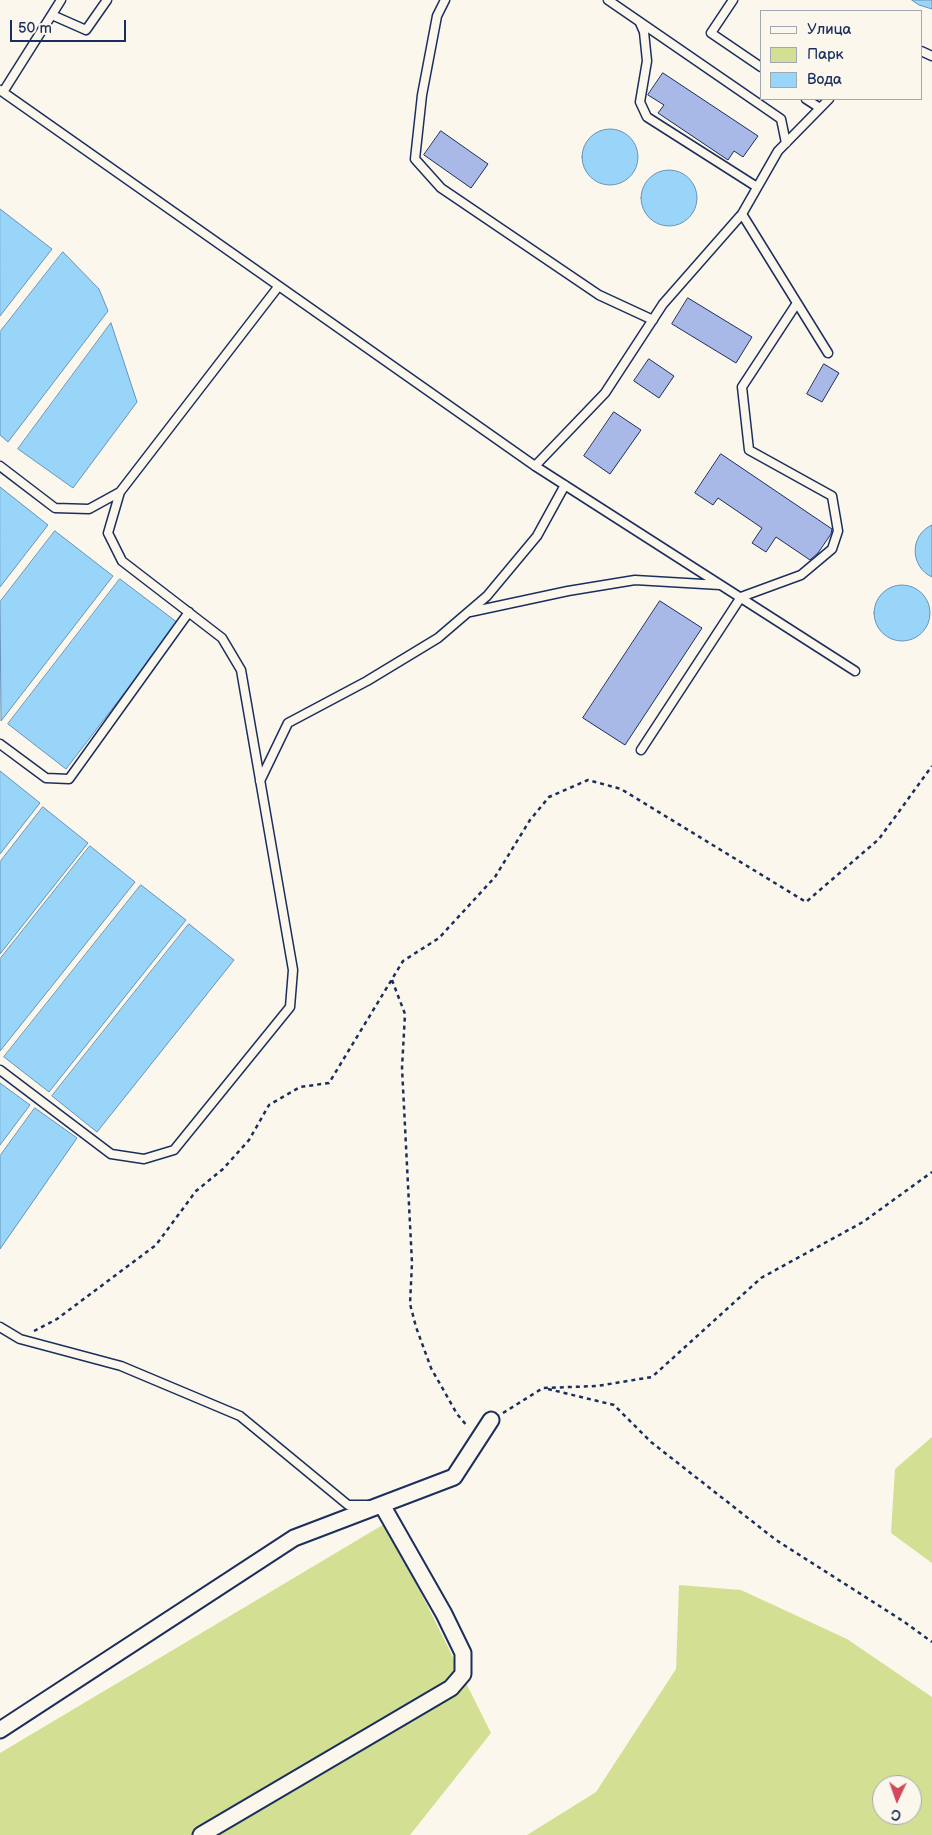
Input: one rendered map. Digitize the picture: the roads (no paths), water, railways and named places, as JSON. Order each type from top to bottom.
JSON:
[{"type":"street","points":[[0,1730],[294,1538],[454,1477],[491,1420]]},
{"type":"street","points":[[201,1835],[451,1688],[463,1674],[463,1653],[444,1614],[382,1505]]},
{"type":"lane","points":[[61,0],[2,91],[535,466],[855,671]]},
{"type":"lane","points":[[52,15],[86,30],[107,0]]},
{"type":"lane","points":[[445,0],[437,16],[422,95],[415,159],[441,188],[599,295],[652,320]]},
{"type":"lane","points":[[608,0],[781,120],[786,142]]},
{"type":"lane","points":[[734,0],[711,33],[760,66]]},
{"type":"lane","points":[[639,21],[644,32],[647,61],[640,102],[647,117],[757,187]]},
{"type":"lane","points":[[808,100],[820,108]]},
{"type":"lane","points":[[535,466],[605,393],[663,304],[742,214],[778,151],[828,100]]},
{"type":"lane","points":[[742,214],[828,353]]},
{"type":"lane","points":[[0,1070],[112,1154],[144,1159],[174,1150],[290,1007],[293,970],[241,670],[222,638],[122,561],[108,534],[120,492],[278,286]]},
{"type":"lane","points":[[641,750],[741,598],[801,575],[832,549],[838,531],[832,496],[749,450],[742,387],[797,303]]},
{"type":"lane","points":[[0,466],[55,508],[89,510],[120,492]]},
{"type":"lane","points":[[260,781],[288,723],[367,681],[438,638],[487,596],[538,536],[565,485]]},
{"type":"lane","points":[[468,612],[568,591],[635,580],[721,585]]},
{"type":"lane","points":[[0,744],[46,778],[69,779],[189,612]]},
{"type":"lane","points":[[0,1327],[20,1339],[121,1366],[240,1416],[348,1505],[382,1505]]},
{"type":"water","points":[[912,0],[932,0],[932,9],[919,5]]},
{"type":"water","points":[[604,129],[616,129],[630,137],[638,151],[636,168],[630,177],[616,185],[604,185],[594,180],[587,173],[582,163],[582,151],[587,141],[594,134]]},
{"type":"water","points":[[663,170],[675,170],[689,178],[697,192],[695,209],[689,218],[675,226],[663,226],[653,221],[646,214],[641,204],[641,192],[646,182],[653,175]]},
{"type":"water","points":[[0,209],[52,249],[0,316]]},
{"type":"water","points":[[63,252],[99,289],[108,311],[8,442],[0,435],[0,332]]},
{"type":"water","points":[[111,323],[137,402],[73,488],[18,449]]},
{"type":"water","points":[[0,487],[48,525],[0,587]]},
{"type":"water","points":[[932,525],[932,577],[919,566],[915,551],[919,536]]},
{"type":"water","points":[[55,531],[113,576],[1,721],[0,602]]},
{"type":"water","points":[[120,579],[178,623],[66,769],[8,724]]},
{"type":"water","points":[[896,585],[908,585],[922,593],[930,607],[928,624],[922,633],[908,641],[896,641],[886,636],[879,629],[874,619],[874,607],[879,597],[886,590]]},
{"type":"water","points":[[0,771],[40,803],[0,854]]},
{"type":"water","points":[[43,807],[88,843],[0,954],[0,862]]},
{"type":"water","points":[[90,846],[135,882],[0,1051],[0,959]]},
{"type":"water","points":[[141,885],[186,920],[49,1092],[4,1057]]},
{"type":"water","points":[[189,924],[234,960],[97,1132],[52,1096]]},
{"type":"water","points":[[0,1083],[30,1105],[0,1145]]},
{"type":"water","points":[[35,1108],[77,1138],[0,1249],[0,1156]]}]
